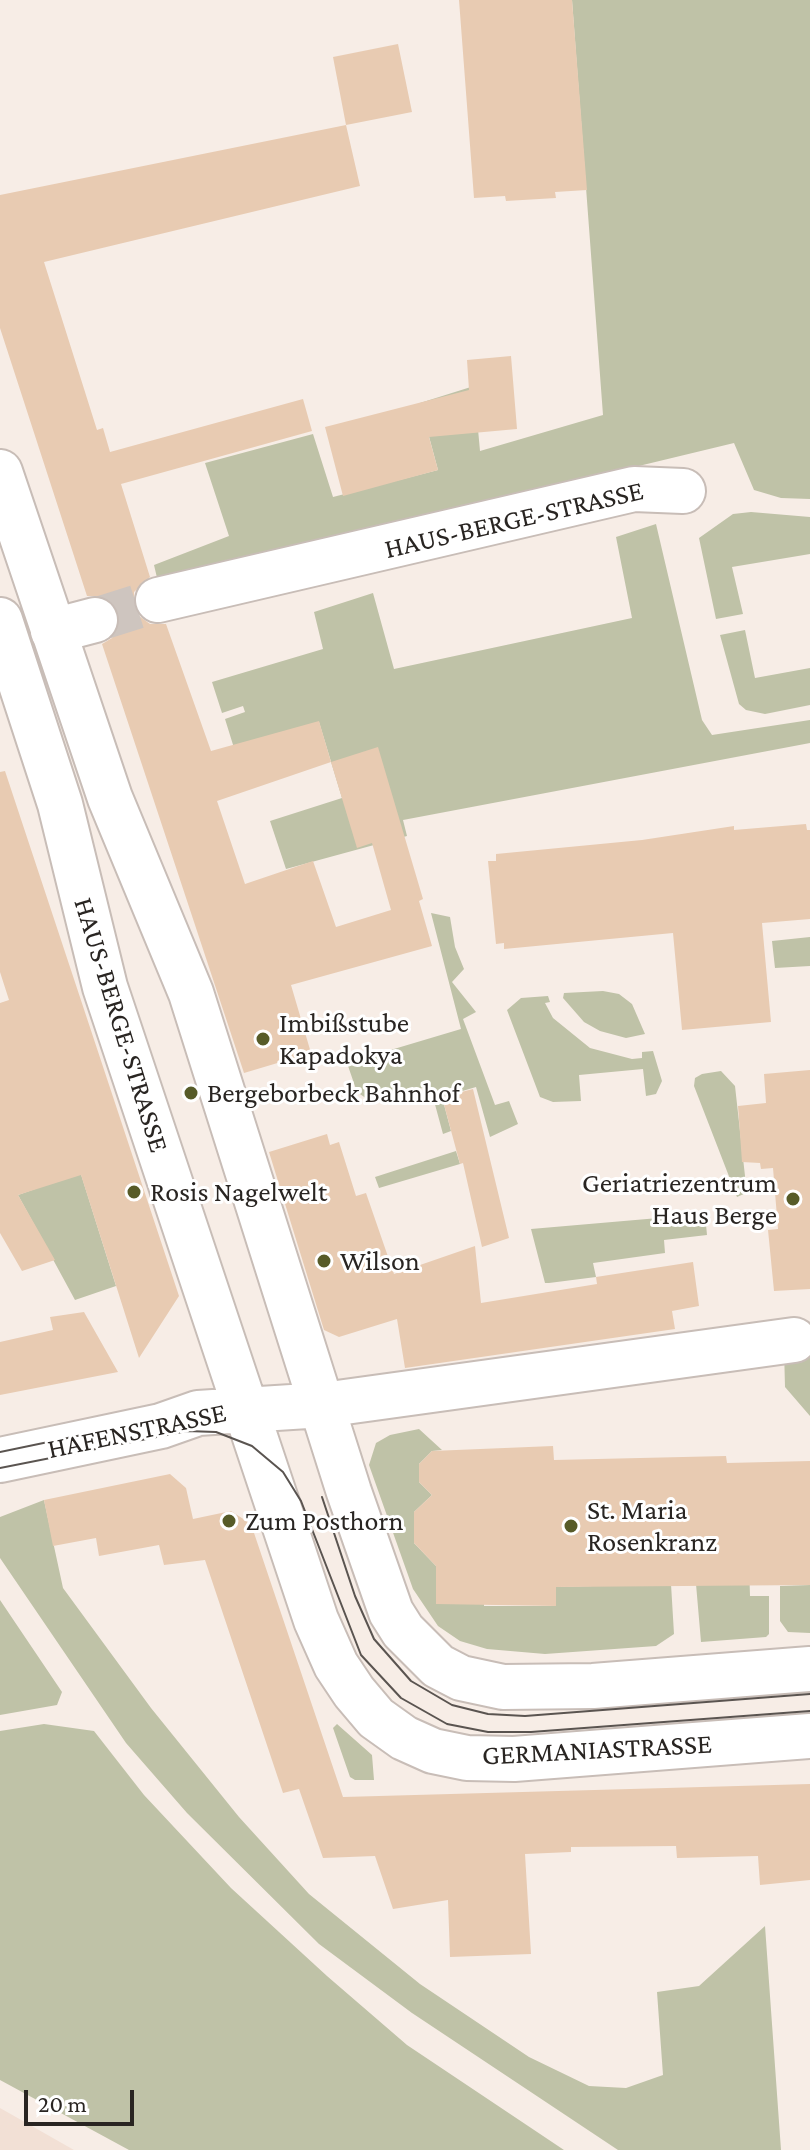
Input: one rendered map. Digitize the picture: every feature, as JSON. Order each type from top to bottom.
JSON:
[{"type":"main road","points":[[0,472],[110,798],[191,993],[349,1492],[391,1612],[414,1644],[438,1666],[486,1685],[534,1689],[810,1669]]},
{"type":"main road","name":"HAUS-BERGE-STRASSE","points":[[158,600],[634,489],[683,491]]},
{"type":"main road","name":"HAUS-BERGE-STRASSE","points":[[0,620],[60,804],[105,987],[328,1651],[354,1692],[390,1729]]},
{"type":"main road","points":[[53,631],[95,620]]},
{"type":"main road","points":[[323,1405],[794,1340]]},
{"type":"main road","name":"HAFENSTRASSE","points":[[0,1460],[161,1426],[198,1413],[323,1405]]},
{"type":"main road","name":"GERMANIASTRASSE","points":[[390,1729],[433,1751],[485,1760],[810,1736]]},
{"type":"shaded area","points":[[0,2108],[23,2121],[74,2150],[0,2150]]},
{"type":"green space","points":[[572,0],[810,0],[810,499],[781,498],[754,490],[734,443],[158,582],[154,565],[229,536],[205,463],[313,434],[333,497],[438,470],[420,403],[474,386],[480,451],[603,415]]},
{"type":"green space","points":[[751,512],[810,517],[810,554],[732,567],[743,614],[716,619],[699,538],[733,514]]},
{"type":"green space","points":[[656,524],[702,720],[712,735],[810,720],[810,743],[403,820],[407,836],[286,869],[270,821],[342,798],[319,722],[234,748],[225,719],[245,712],[243,706],[222,713],[212,682],[323,649],[314,612],[373,593],[394,669],[632,618],[616,537]]},
{"type":"green space","points":[[745,630],[755,678],[810,668],[810,705],[765,714],[746,710],[739,704],[720,635]]},
{"type":"green space","points":[[431,913],[450,917],[455,947],[464,969],[452,982],[476,1012],[463,1019],[495,1105],[509,1101],[518,1124],[490,1137],[476,1087],[442,1097],[451,1131],[443,1134],[430,1086],[370,1101],[357,1092],[347,1063],[461,1029]]},
{"type":"green space","points":[[810,937],[810,966],[775,968],[772,941]]},
{"type":"green space","points":[[603,991],[619,994],[632,1004],[645,1034],[626,1038],[600,1031],[584,1022],[563,998],[564,993]]},
{"type":"green space","points":[[548,996],[550,1002],[545,1003],[553,1018],[590,1048],[632,1059],[642,1058],[642,1052],[653,1051],[662,1081],[656,1094],[646,1096],[643,1069],[579,1075],[581,1101],[553,1102],[540,1097],[507,1010],[521,998]]},
{"type":"green space","points":[[721,1071],[735,1086],[746,1185],[746,1193],[737,1197],[694,1086],[695,1078],[702,1074]]},
{"type":"green space","points":[[456,1151],[460,1164],[379,1188],[375,1177]]},
{"type":"green space","points":[[74,1152],[116,1286],[75,1300],[18,1195],[35,1189]]},
{"type":"green space","points":[[705,1214],[707,1235],[664,1240],[665,1253],[593,1263],[596,1277],[549,1283],[545,1283],[531,1229]]},
{"type":"green space","points":[[810,1347],[810,1416],[785,1387],[784,1349]]},
{"type":"green space","points":[[419,1429],[442,1450],[432,1451],[419,1464],[419,1482],[432,1495],[414,1512],[414,1543],[436,1566],[484,1595],[484,1606],[556,1606],[556,1587],[671,1584],[674,1634],[656,1646],[545,1654],[487,1649],[460,1641],[438,1626],[413,1589],[369,1465],[376,1443],[390,1435]]},
{"type":"green space","points":[[44,1500],[63,1588],[151,1708],[239,1817],[309,1894],[420,1984],[529,2057],[589,2086],[626,2088],[663,2075],[657,1992],[699,1986],[765,1926],[781,2150],[618,2150],[412,2013],[319,1944],[187,1813],[126,1743],[0,1558],[0,1517]]},
{"type":"green space","points":[[749,1565],[750,1596],[769,1596],[769,1634],[766,1637],[701,1642],[696,1584]]},
{"type":"green space","points":[[810,1585],[810,1633],[788,1632],[780,1621],[780,1586]]},
{"type":"green space","points":[[0,1600],[62,1692],[57,1705],[0,1715]]},
{"type":"green space","points":[[44,1724],[94,1731],[144,1795],[231,1888],[327,1976],[407,2045],[564,2150],[129,2150],[0,2080],[0,1731]]},
{"type":"green space","points":[[337,1724],[372,1755],[374,1780],[350,1777],[333,1728]]},
{"type":"building","points":[[459,0],[572,0],[587,190],[555,192],[556,198],[506,201],[505,196],[474,198]]},
{"type":"building","points":[[398,44],[412,112],[346,125],[333,57]]},
{"type":"building","points":[[346,125],[360,186],[44,262],[97,430],[103,428],[110,452],[303,399],[312,431],[121,484],[150,577],[134,592],[134,606],[139,616],[150,624],[166,624],[211,751],[319,721],[331,762],[378,747],[423,899],[419,901],[432,946],[291,985],[311,1053],[244,1073],[102,644],[112,638],[119,627],[119,613],[113,603],[102,596],[87,596],[0,328],[0,195]],"holes":[[[331,762],[357,848],[372,843],[391,910],[336,927],[313,861],[245,884],[217,801]]]},
{"type":"building","points":[[511,356],[517,429],[429,437],[438,470],[343,496],[325,427],[469,390],[467,360]]},
{"type":"building","points":[[5,771],[179,1296],[139,1358],[81,1175],[18,1195],[55,1260],[22,1271],[0,1233],[0,1003],[9,1000],[0,972],[0,772]]},
{"type":"building","points":[[806,824],[807,830],[810,830],[810,919],[762,923],[771,1022],[682,1030],[673,933],[504,949],[504,943],[496,944],[488,861],[496,861],[496,854],[642,840],[734,826],[734,830]]},
{"type":"building","name":"Geriatriezentrum Haus Berge","points":[[810,1070],[810,1289],[774,1291],[768,1230],[778,1229],[773,1168],[761,1169],[760,1163],[742,1162],[738,1106],[766,1103],[764,1074]]},
{"type":"building","points":[[473,1089],[509,1238],[482,1247],[463,1163],[460,1164],[442,1097]]},
{"type":"building","points":[[327,1134],[330,1145],[339,1142],[356,1196],[366,1193],[394,1274],[475,1246],[481,1303],[597,1284],[596,1277],[693,1262],[699,1306],[672,1311],[675,1329],[405,1368],[397,1319],[339,1337],[324,1330],[269,1152]]},
{"type":"building","points":[[84,1312],[118,1372],[0,1395],[0,1342],[53,1330],[50,1317]]},
{"type":"building","name":"St. Maria Rosenkranz","points":[[553,1446],[554,1460],[726,1456],[727,1463],[810,1461],[810,1585],[556,1587],[556,1606],[436,1604],[436,1566],[414,1543],[414,1512],[432,1495],[419,1482],[419,1464],[432,1451]]},
{"type":"building","points":[[170,1474],[186,1488],[193,1519],[231,1511],[251,1524],[343,1797],[810,1784],[810,1880],[760,1885],[758,1856],[677,1858],[676,1846],[571,1847],[571,1852],[525,1854],[531,1954],[450,1957],[448,1900],[393,1909],[375,1856],[323,1858],[299,1789],[283,1793],[205,1560],[164,1565],[159,1545],[99,1556],[96,1538],[53,1546],[44,1500]]},
{"type":"tunnel","points":[[95,620],[158,600]]},
{"type":"tram line","points":[[0,1452],[106,1430]]},
{"type":"tram line","points":[[0,1468],[187,1431],[216,1432],[252,1446],[283,1472],[301,1501],[361,1655],[401,1698],[447,1724],[488,1732],[531,1732],[810,1711]]},
{"type":"tram line","points":[[322,1497],[355,1596],[374,1639],[411,1681],[452,1705],[488,1714],[525,1716],[810,1694]]},
{"type":"place","name":"Imbißstube Kapadokya","points":[[263,1039]]},
{"type":"place","name":"Bergeborbeck Bahnhof","points":[[191,1093]]},
{"type":"place","name":"Rosis Nagelwelt","points":[[134,1192]]},
{"type":"place","name":"Geriatriezentrum Haus Berge","points":[[793,1199]]},
{"type":"place","name":"Wilson","points":[[324,1261]]},
{"type":"place","name":"Zum Posthorn","points":[[229,1521]]},
{"type":"place","name":"St. Maria Rosenkranz","points":[[571,1526]]}]
